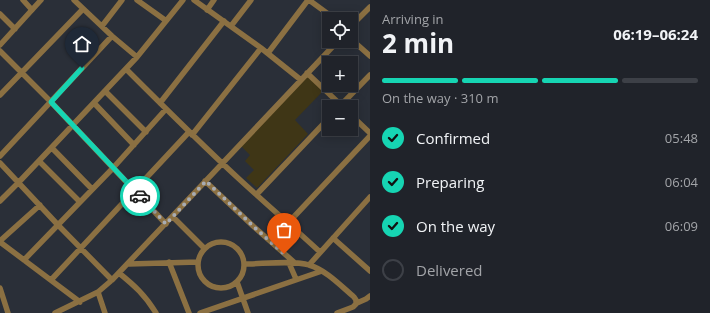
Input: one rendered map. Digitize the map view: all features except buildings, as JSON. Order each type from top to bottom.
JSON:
[{"type":"street","points":[[23,0],[32,10]]},
{"type":"street","points":[[0,45],[41,0]]},
{"type":"street","points":[[74,0],[112,36],[137,57]]},
{"type":"street","points":[[102,26],[122,0]]},
{"type":"street","points":[[137,0],[165,20]]},
{"type":"street","points":[[0,201],[137,57],[165,20],[183,0]]},
{"type":"street","points":[[194,0],[268,53],[301,80]]},
{"type":"street","points":[[207,10],[214,0]]},
{"type":"street","points":[[231,26],[252,0]]},
{"type":"street","points":[[268,53],[309,0],[325,12]]},
{"type":"street","points":[[358,19],[370,7]]},
{"type":"street","points":[[0,95],[83,9]]},
{"type":"street","points":[[0,14],[15,29]]},
{"type":"street","points":[[160,103],[224,21]]},
{"type":"street","points":[[0,156],[112,36]]},
{"type":"street","points":[[358,45],[370,56]]},
{"type":"street","points":[[51,280],[190,133],[261,48]]},
{"type":"street","points":[[56,313],[98,292],[129,264],[331,48]]},
{"type":"street","points":[[0,51],[51,102],[166,224]]},
{"type":"street","points":[[126,69],[190,133],[320,252]]},
{"type":"street","points":[[307,73],[335,100]]},
{"type":"street","points":[[347,100],[370,75]]},
{"type":"street","points":[[105,91],[146,132]]},
{"type":"street","points":[[94,103],[134,145]]},
{"type":"street","points":[[24,260],[113,168],[166,109]]},
{"type":"street","points":[[289,222],[370,135],[358,122]]},
{"type":"street","points":[[257,194],[322,125]]},
{"type":"street","points":[[52,148],[92,189]]},
{"type":"street","points":[[39,161],[80,202]]},
{"type":"street","points":[[0,162],[58,225],[112,280]]},
{"type":"street","points":[[206,181],[292,263],[296,279]]},
{"type":"street","points":[[309,265],[370,197]]},
{"type":"street","points":[[40,205],[0,241],[80,302]]},
{"type":"street","points":[[173,217],[204,248]]},
{"type":"street","points":[[333,238],[370,271]]},
{"type":"street","points":[[221,241],[232,244],[241,252],[244,264],[243,274],[237,282],[231,286],[217,288],[210,286],[200,276],[198,262],[204,248],[215,242],[221,241]]},
{"type":"street","points":[[169,262],[189,313]]},
{"type":"street","points":[[129,264],[198,262]]},
{"type":"street","points":[[244,264],[292,263],[309,265],[322,271],[354,296],[357,303]]},
{"type":"street","points":[[200,313],[242,297],[322,271]]},
{"type":"street","points":[[119,273],[139,289],[156,313]]},
{"type":"street","points":[[237,282],[248,313]]},
{"type":"street","points":[[0,288],[8,313]]},
{"type":"street","points":[[98,292],[105,313]]},
{"type":"street","points":[[338,313],[353,307],[370,296]]},
{"type":"sand","points":[[307,74],[322,88],[322,92],[295,120],[308,134],[257,188],[246,178],[254,170],[245,161],[250,155],[240,145]]},
{"type":"way so far","points":[[140,196],[166,224],[206,181],[284,254]]},
{"type":"route","points":[[82,68],[51,102],[140,196]]}]
